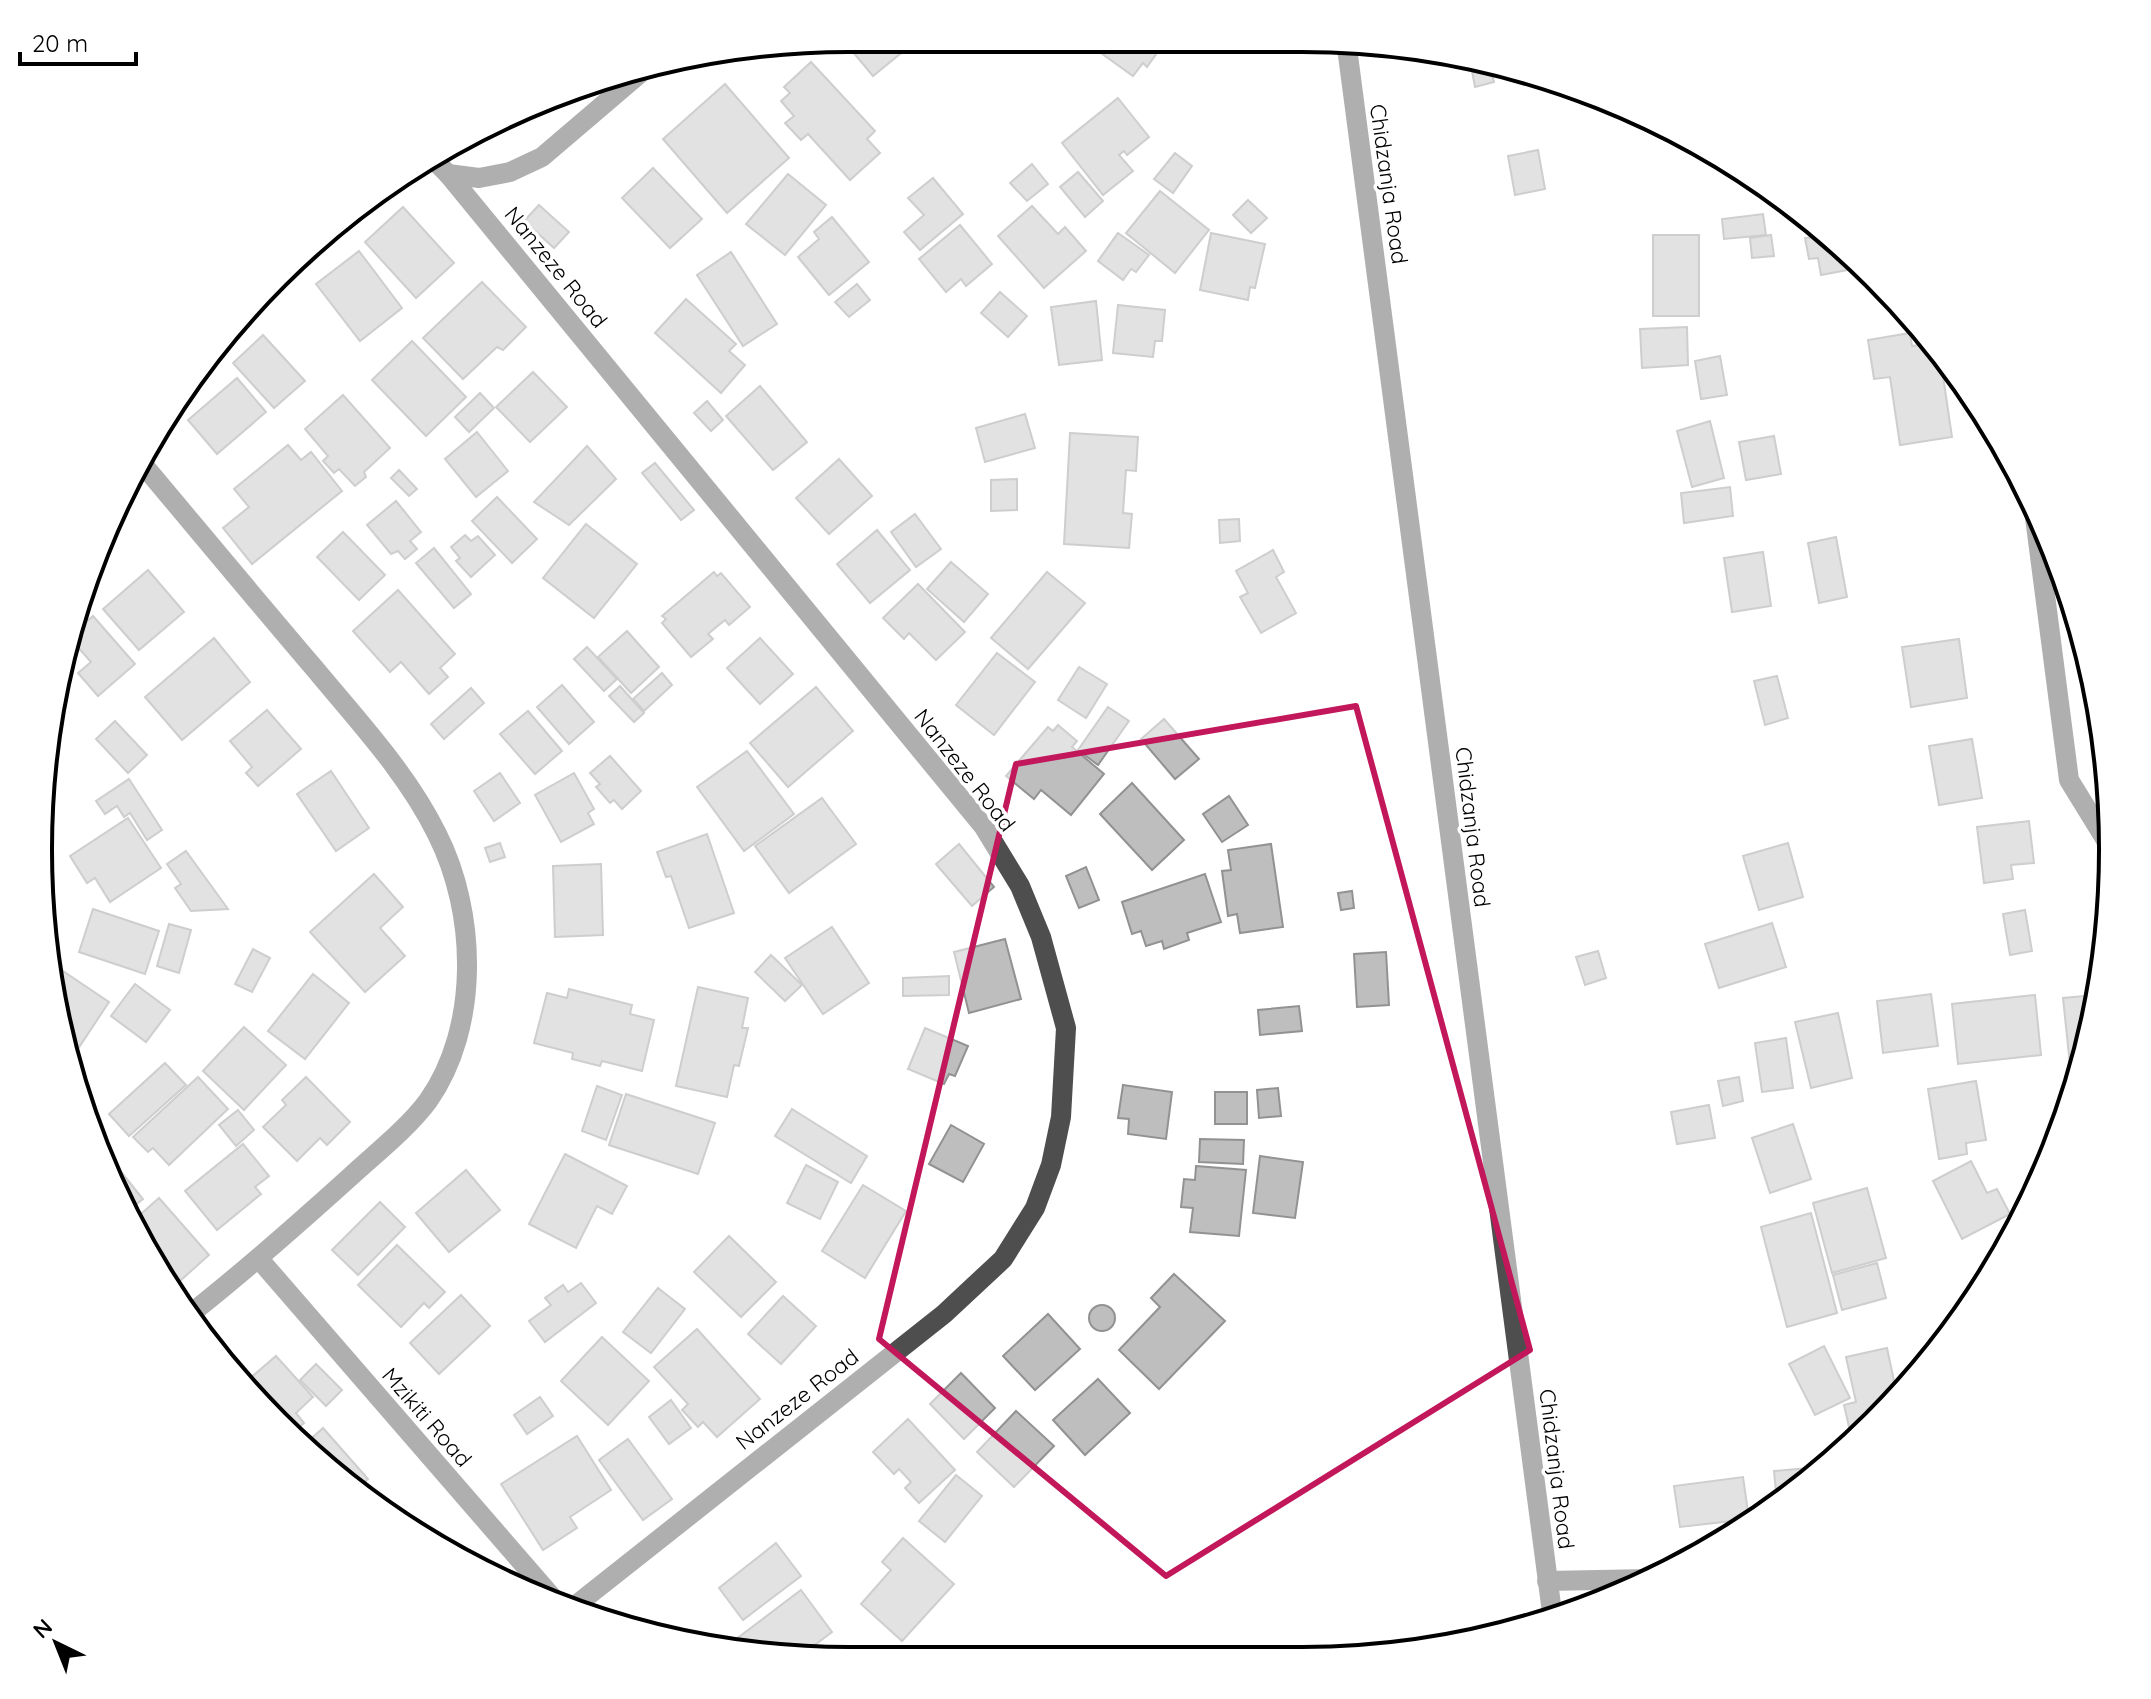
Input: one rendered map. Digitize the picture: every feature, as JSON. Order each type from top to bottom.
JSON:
[{"type":"street","name":"Chidzanja Road","points":[[1348,54],[1551,1607]]},
{"type":"street","points":[[448,174],[479,178],[510,172],[542,157],[628,83]]},
{"type":"street","name":"Nanzeze Road","points":[[440,166],[984,827],[1020,886],[1041,937],[1066,1028],[1061,1117],[1051,1165],[1035,1208],[1003,1259],[944,1314],[582,1601]]},
{"type":"street","points":[[148,471],[369,734],[407,784],[438,835],[456,883],[467,955],[465,995],[456,1038],[444,1072],[427,1102],[385,1146],[259,1259],[197,1308]]},
{"type":"street","points":[[2039,546],[2069,780],[2098,827]]},
{"type":"street","name":"Mzikiti Road","points":[[259,1259],[542,1585]]},
{"type":"street","points":[[1547,1581],[1621,1580]]},
{"type":"highlighted area","points":[[1356,706],[1530,1350],[1166,1576],[879,1339],[1016,764]]},
{"type":"building","points":[[853,52],[902,52],[873,76]]},
{"type":"building","points":[[1158,52],[1147,67],[1143,63],[1133,76],[1101,53]]},
{"type":"building","points":[[811,62],[875,131],[867,139],[880,153],[850,180],[808,134],[801,140],[785,123],[794,116],[781,101],[790,93],[784,87]]},
{"type":"building","points":[[1472,70],[1492,75],[1494,82],[1475,87]]},
{"type":"building","points":[[725,84],[789,158],[727,213],[663,139]]},
{"type":"building","points":[[1118,98],[1149,137],[1127,155],[1124,151],[1119,155],[1133,171],[1103,195],[1062,143]]},
{"type":"building","points":[[1538,150],[1545,189],[1515,195],[1508,156]]},
{"type":"building","points":[[1175,153],[1192,166],[1173,193],[1154,179]]},
{"type":"building","points":[[1032,164],[1048,184],[1027,201],[1010,183]]},
{"type":"building","points":[[653,168],[702,219],[670,248],[622,198]]},
{"type":"building","points":[[1078,172],[1103,201],[1085,217],[1060,187]]},
{"type":"building","points":[[788,174],[826,205],[785,255],[746,224]]},
{"type":"building","points":[[933,178],[963,214],[920,250],[904,232],[924,215],[908,198]]},
{"type":"building","points":[[1160,191],[1209,230],[1175,273],[1126,233]]},
{"type":"building","points":[[1248,200],[1267,218],[1251,233],[1233,215]]},
{"type":"building","points":[[539,205],[569,232],[554,248],[524,221]]},
{"type":"building","points":[[1032,206],[1058,234],[1065,227],[1086,251],[1044,288],[998,236]]},
{"type":"building","points":[[403,207],[454,263],[416,298],[365,242]]},
{"type":"building","points":[[1763,214],[1766,235],[1724,239],[1722,219]]},
{"type":"building","points":[[832,217],[869,262],[829,295],[798,257],[819,239],[814,232]]},
{"type":"building","points":[[960,225],[992,264],[966,286],[961,279],[946,292],[919,259]]},
{"type":"building","points":[[1118,233],[1149,255],[1136,272],[1131,269],[1123,280],[1098,261]]},
{"type":"building","points":[[1211,233],[1265,244],[1255,288],[1250,287],[1248,300],[1200,290]]},
{"type":"building","points":[[1653,235],[1699,235],[1699,316],[1653,316]]},
{"type":"building","points":[[1771,235],[1774,256],[1752,258],[1750,238]]},
{"type":"building","points":[[1812,237],[1848,270],[1821,275],[1818,258],[1809,259],[1805,238]]},
{"type":"building","points":[[359,251],[402,308],[360,341],[316,284]]},
{"type":"building","points":[[731,252],[777,324],[743,346],[697,275]]},
{"type":"building","points":[[482,282],[526,327],[503,350],[497,347],[463,379],[423,338]]},
{"type":"building","points":[[857,284],[870,300],[849,317],[835,302]]},
{"type":"building","points":[[1000,292],[1027,316],[1008,337],[981,313]]},
{"type":"building","points":[[686,299],[736,344],[729,351],[745,365],[721,393],[655,333]]},
{"type":"building","points":[[1096,301],[1102,360],[1059,365],[1051,307]]},
{"type":"building","points":[[1118,305],[1165,310],[1162,341],[1155,341],[1153,357],[1113,353]]},
{"type":"building","points":[[1687,327],[1688,365],[1642,368],[1640,329]]},
{"type":"building","points":[[1909,333],[1912,346],[1918,345],[1943,376],[1952,437],[1900,445],[1890,377],[1874,379],[1868,340]]},
{"type":"building","points":[[263,335],[305,381],[274,408],[233,363]]},
{"type":"building","points":[[412,341],[466,397],[426,436],[372,380]]},
{"type":"building","points":[[1720,356],[1727,395],[1701,399],[1695,361]]},
{"type":"building","points":[[533,372],[567,407],[530,442],[496,407]]},
{"type":"building","points":[[237,378],[266,412],[217,454],[188,420]]},
{"type":"building","points":[[760,386],[807,442],[773,470],[726,416]]},
{"type":"building","points":[[480,393],[494,408],[469,432],[455,417]]},
{"type":"building","points":[[343,395],[390,448],[364,472],[366,477],[355,486],[339,469],[334,473],[323,461],[328,456],[305,429]]},
{"type":"building","points":[[707,401],[723,420],[711,431],[694,413]]},
{"type":"building","points":[[1025,414],[1035,448],[985,462],[976,428]]},
{"type":"building","points":[[1710,421],[1724,478],[1692,487],[1677,431]]},
{"type":"building","points":[[477,432],[508,471],[476,497],[445,459]]},
{"type":"building","points":[[1070,433],[1138,437],[1136,471],[1126,470],[1123,513],[1132,514],[1129,548],[1064,544]]},
{"type":"building","points":[[1774,436],[1781,474],[1746,480],[1739,442]]},
{"type":"building","points":[[288,445],[301,460],[311,452],[342,491],[252,564],[223,528],[249,507],[234,489]]},
{"type":"building","points":[[587,446],[616,479],[569,525],[534,502]]},
{"type":"building","points":[[839,459],[872,496],[829,534],[796,498]]},
{"type":"building","points":[[655,463],[694,510],[681,520],[642,473]]},
{"type":"building","points":[[399,470],[417,489],[409,496],[391,478]]},
{"type":"building","points":[[1017,479],[1017,510],[991,511],[991,480]]},
{"type":"building","points":[[1730,487],[1733,516],[1684,523],[1681,493]]},
{"type":"building","points":[[497,497],[537,539],[512,563],[472,521]]},
{"type":"building","points":[[396,501],[421,532],[410,541],[417,549],[405,559],[398,551],[391,554],[367,525]]},
{"type":"building","points":[[915,514],[941,549],[916,567],[891,532]]},
{"type":"building","points":[[1239,519],[1240,541],[1220,543],[1219,520]]},
{"type":"building","points":[[586,524],[637,564],[594,618],[543,578]]},
{"type":"building","points":[[877,530],[910,570],[870,603],[837,564]]},
{"type":"building","points":[[343,532],[385,575],[359,600],[317,557]]},
{"type":"building","points":[[465,535],[471,541],[478,536],[495,555],[471,577],[456,561],[460,558],[451,547]]},
{"type":"building","points":[[1836,537],[1847,597],[1819,603],[1808,543]]},
{"type":"building","points":[[434,548],[471,594],[454,608],[416,563]]},
{"type":"building","points":[[1273,550],[1284,572],[1276,577],[1296,613],[1261,633],[1240,597],[1248,593],[1236,571]]},
{"type":"building","points":[[1763,552],[1771,606],[1732,612],[1724,558]]},
{"type":"building","points":[[951,562],[988,594],[964,622],[927,589]]},
{"type":"building","points":[[148,570],[184,612],[139,650],[103,609]]},
{"type":"building","points":[[714,572],[717,576],[721,573],[750,607],[729,625],[725,620],[708,634],[713,639],[691,657],[662,623],[666,619],[662,616]]},
{"type":"building","points":[[1047,572],[1085,603],[1028,669],[991,638]]},
{"type":"building","points":[[918,584],[965,632],[936,660],[909,633],[904,639],[883,618]]},
{"type":"building","points":[[398,590],[455,654],[440,668],[448,677],[429,694],[401,662],[390,672],[353,631]]},
{"type":"building","points":[[93,616],[135,664],[98,696],[78,673],[91,662],[78,647],[85,623]]},
{"type":"building","points":[[627,631],[659,667],[631,693],[598,657]]},
{"type":"building","points":[[214,638],[250,682],[182,740],[145,697]]},
{"type":"building","points":[[760,638],[793,674],[760,704],[727,668]]},
{"type":"building","points":[[1959,639],[1967,698],[1911,707],[1902,647]]},
{"type":"building","points":[[587,647],[617,679],[604,691],[574,659]]},
{"type":"building","points":[[997,653],[1035,682],[994,735],[956,705]]},
{"type":"building","points":[[1079,667],[1107,684],[1086,718],[1058,700]]},
{"type":"building","points":[[662,673],[672,685],[644,711],[633,699]]},
{"type":"building","points":[[1777,676],[1788,718],[1765,725],[1754,681]]},
{"type":"building","points":[[562,685],[594,722],[569,744],[537,707]]},
{"type":"building","points":[[620,686],[644,713],[634,722],[609,696]]},
{"type":"building","points":[[816,687],[853,731],[788,787],[750,743]]},
{"type":"building","points":[[471,688],[484,703],[444,739],[431,724]]},
{"type":"building","points":[[1108,707],[1129,721],[1098,765],[1078,750]]},
{"type":"building","points":[[267,710],[301,749],[258,786],[246,773],[252,767],[230,741]]},
{"type":"building","points":[[528,711],[562,751],[535,774],[500,734]]},
{"type":"building","points":[[1164,719],[1199,759],[1175,779],[1141,739]]},
{"type":"building","points":[[115,721],[147,755],[128,773],[96,739]]},
{"type":"building","points":[[1058,725],[1077,741],[1072,747],[1104,774],[1071,815],[1041,790],[1034,799],[1006,776],[1048,727],[1053,731]]},
{"type":"building","points":[[1972,739],[1982,798],[1939,805],[1929,746]]},
{"type":"building","points":[[747,751],[794,814],[744,851],[697,787]]},
{"type":"building","points":[[610,756],[641,791],[622,809],[614,800],[610,803],[596,787],[600,784],[590,773]]},
{"type":"building","points":[[331,771],[369,828],[336,851],[297,794]]},
{"type":"building","points":[[500,773],[520,803],[494,821],[474,791]]},
{"type":"building","points":[[574,773],[594,809],[588,813],[594,824],[561,842],[535,795]]},
{"type":"building","points":[[129,779],[162,830],[147,840],[130,813],[124,817],[117,806],[105,814],[96,801]]},
{"type":"building","points":[[1132,783],[1184,840],[1152,870],[1100,814]]},
{"type":"building","points":[[1229,796],[1248,825],[1222,842],[1203,814]]},
{"type":"building","points":[[822,798],[856,844],[789,893],[755,846]]},
{"type":"building","points":[[128,818],[161,868],[110,902],[95,878],[87,883],[70,856]]},
{"type":"building","points":[[2029,821],[2034,863],[2011,865],[2013,879],[1984,883],[1977,827]]},
{"type":"building","points":[[707,834],[734,913],[689,928],[671,876],[666,877],[657,852]]},
{"type":"building","points":[[500,843],[505,857],[490,862],[485,848]]},
{"type":"building","points":[[1788,843],[1803,897],[1759,910],[1743,856]]},
{"type":"building","points":[[959,844],[994,887],[972,906],[936,864]]},
{"type":"building","points":[[1271,844],[1283,927],[1240,933],[1237,914],[1228,916],[1222,871],[1231,870],[1228,850]]},
{"type":"building","points":[[186,851],[228,909],[191,911],[175,888],[181,884],[167,864]]},
{"type":"building","points":[[601,864],[603,935],[555,937],[553,866]]},
{"type":"building","points":[[1086,867],[1099,900],[1079,908],[1066,876]]},
{"type":"building","points":[[374,874],[403,907],[380,928],[405,956],[365,992],[310,932]]},
{"type":"building","points":[[1205,874],[1221,922],[1187,933],[1189,940],[1164,949],[1162,941],[1146,946],[1141,931],[1132,934],[1122,902]]},
{"type":"building","points":[[1352,891],[1354,908],[1341,910],[1338,893]]},
{"type":"building","points":[[93,909],[159,931],[145,974],[79,952]]},
{"type":"building","points":[[2025,910],[2032,951],[2010,955],[2003,914]]},
{"type":"building","points":[[1772,923],[1786,967],[1719,988],[1705,944]]},
{"type":"building","points":[[169,924],[191,930],[179,973],[157,966]]},
{"type":"building","points":[[832,927],[869,983],[823,1014],[785,958]]},
{"type":"building","points":[[1005,939],[1021,999],[969,1013],[954,952]]},
{"type":"building","points":[[253,949],[270,958],[252,992],[235,984]]},
{"type":"building","points":[[1598,951],[1606,978],[1585,985],[1576,957]]},
{"type":"building","points":[[1386,952],[1389,1005],[1357,1007],[1354,954]]},
{"type":"building","points":[[771,955],[802,985],[785,1001],[755,972]]},
{"type":"building","points":[[62,973],[109,1002],[78,1050],[67,1005]]},
{"type":"building","points":[[313,974],[349,1003],[305,1059],[268,1031]]},
{"type":"building","points":[[949,976],[949,995],[903,996],[903,978]]},
{"type":"building","points":[[135,984],[170,1010],[146,1042],[111,1016]]},
{"type":"building","points":[[698,987],[748,998],[742,1028],[748,1028],[739,1066],[734,1065],[727,1097],[676,1086]]},
{"type":"building","points":[[569,989],[632,1005],[630,1014],[654,1020],[642,1071],[602,1061],[600,1066],[572,1059],[573,1053],[534,1043],[547,993],[567,998]]},
{"type":"building","points":[[1931,994],[1938,1046],[1883,1053],[1877,1001]]},
{"type":"building","points":[[2035,995],[2041,1055],[1958,1064],[1952,1004]]},
{"type":"building","points":[[2084,996],[2085,1001],[2070,1063],[2063,998]]},
{"type":"building","points":[[1299,1006],[1302,1031],[1260,1035],[1258,1010]]},
{"type":"building","points":[[1838,1013],[1852,1078],[1811,1088],[1795,1022]]},
{"type":"building","points":[[244,1027],[286,1065],[244,1110],[203,1071]]},
{"type":"building","points":[[925,1028],[968,1046],[955,1076],[949,1074],[944,1084],[908,1069]]},
{"type":"building","points":[[1786,1038],[1793,1088],[1762,1092],[1755,1043]]},
{"type":"building","points":[[165,1063],[186,1085],[129,1136],[109,1114]]},
{"type":"building","points":[[198,1077],[228,1109],[169,1165],[153,1148],[148,1152],[133,1137]]},
{"type":"building","points":[[306,1077],[350,1122],[327,1145],[320,1138],[297,1161],[263,1127],[286,1105],[282,1100]]},
{"type":"building","points":[[1739,1077],[1743,1101],[1723,1106],[1718,1081]]},
{"type":"building","points":[[1976,1081],[1986,1140],[1966,1143],[1967,1154],[1939,1159],[1928,1089]]},
{"type":"building","points":[[1123,1085],[1172,1092],[1166,1139],[1128,1134],[1129,1119],[1118,1118]]},
{"type":"building","points":[[597,1086],[622,1095],[606,1140],[582,1131]]},
{"type":"building","points":[[1278,1088],[1281,1116],[1259,1118],[1257,1090]]},
{"type":"building","points":[[1215,1092],[1247,1092],[1247,1124],[1215,1124]]},
{"type":"building","points":[[626,1094],[715,1123],[698,1174],[609,1145]]},
{"type":"building","points":[[1709,1105],[1715,1138],[1677,1144],[1671,1112]]},
{"type":"building","points":[[792,1109],[867,1156],[851,1183],[775,1136]]},
{"type":"building","points":[[238,1110],[254,1130],[236,1146],[219,1125]]},
{"type":"building","points":[[1793,1124],[1811,1179],[1770,1193],[1752,1138]]},
{"type":"building","points":[[951,1125],[984,1144],[963,1182],[929,1164]]},
{"type":"building","points":[[1200,1139],[1244,1140],[1243,1164],[1199,1162]]},
{"type":"building","points":[[243,1144],[269,1176],[255,1187],[261,1194],[217,1230],[185,1191]]},
{"type":"building","points":[[565,1154],[627,1186],[612,1214],[597,1206],[576,1248],[529,1224]]},
{"type":"building","points":[[1260,1156],[1303,1162],[1295,1218],[1253,1213]]},
{"type":"building","points":[[1971,1161],[1987,1193],[1997,1189],[2010,1214],[1962,1239],[1933,1181]]},
{"type":"building","points":[[806,1165],[838,1182],[820,1219],[787,1203]]},
{"type":"building","points":[[1196,1166],[1246,1170],[1239,1236],[1190,1232],[1193,1208],[1181,1207],[1184,1179],[1195,1180]]},
{"type":"building","points":[[466,1170],[500,1210],[449,1252],[416,1213]]},
{"type":"building","points":[[121,1174],[143,1199],[136,1205],[134,1202]]},
{"type":"building","points":[[863,1185],[906,1211],[865,1278],[822,1251]]},
{"type":"building","points":[[1867,1188],[1886,1258],[1832,1273],[1813,1203]]},
{"type":"building","points":[[159,1198],[209,1255],[179,1282],[141,1214]]},
{"type":"building","points":[[380,1202],[405,1227],[358,1275],[332,1250]]},
{"type":"building","points":[[1811,1213],[1837,1313],[1787,1327],[1761,1227]]},
{"type":"building","points":[[729,1236],[776,1282],[741,1317],[694,1272]]},
{"type":"building","points":[[397,1245],[445,1292],[429,1308],[424,1303],[401,1327],[358,1285]]},
{"type":"building","points":[[1877,1263],[1886,1298],[1842,1310],[1833,1275]]},
{"type":"building","points":[[1174,1274],[1225,1321],[1159,1389],[1119,1350],[1160,1307],[1151,1298]]},
{"type":"building","points":[[581,1283],[596,1303],[545,1342],[529,1321],[551,1305],[545,1298],[563,1285],[568,1292]]},
{"type":"building","points":[[658,1288],[685,1309],[651,1353],[623,1332]]},
{"type":"building","points":[[461,1295],[490,1326],[439,1374],[410,1343]]},
{"type":"building","points":[[783,1296],[816,1326],[781,1364],[748,1334]]},
{"type":"building","points":[[1102,1305],[1111,1309],[1115,1318],[1111,1327],[1102,1331],[1093,1327],[1089,1318],[1093,1309]]},
{"type":"building","points":[[1048,1314],[1080,1349],[1035,1390],[1003,1356]]},
{"type":"building","points":[[697,1329],[760,1399],[717,1437],[703,1422],[698,1427],[682,1410],[688,1404],[654,1367]]},
{"type":"building","points":[[602,1337],[649,1381],[608,1425],[561,1381]]},
{"type":"building","points":[[1824,1346],[1850,1398],[1815,1415],[1789,1364]]},
{"type":"building","points":[[1887,1348],[1894,1382],[1849,1428],[1844,1405],[1856,1402],[1846,1357]]},
{"type":"building","points":[[276,1356],[313,1397],[296,1413],[304,1423],[300,1426],[252,1377]]},
{"type":"building","points":[[316,1364],[342,1390],[326,1406],[300,1380]]},
{"type":"building","points":[[961,1373],[995,1408],[964,1439],[930,1404]]},
{"type":"building","points":[[1098,1379],[1130,1413],[1085,1455],[1053,1420]]},
{"type":"building","points":[[540,1397],[553,1416],[527,1434],[514,1415]]},
{"type":"building","points":[[671,1400],[691,1428],[669,1444],[649,1417]]},
{"type":"building","points":[[1016,1411],[1054,1446],[1014,1487],[977,1452]]},
{"type":"building","points":[[908,1419],[955,1470],[919,1503],[905,1488],[911,1482],[899,1469],[894,1474],[873,1452]]},
{"type":"building","points":[[323,1428],[368,1479],[364,1482],[312,1438]]},
{"type":"building","points":[[577,1436],[611,1490],[570,1517],[577,1528],[543,1550],[501,1484]]},
{"type":"building","points":[[628,1439],[672,1499],[643,1520],[599,1460]]},
{"type":"building","points":[[1804,1468],[1776,1490],[1774,1471]]},
{"type":"building","points":[[956,1475],[982,1496],[945,1542],[919,1521]]},
{"type":"building","points":[[1743,1477],[1748,1511],[1732,1521],[1680,1527],[1674,1486]]},
{"type":"building","points":[[903,1538],[954,1584],[902,1641],[861,1604],[891,1570],[882,1562]]},
{"type":"building","points":[[776,1543],[801,1576],[743,1620],[719,1588]]},
{"type":"building","points":[[801,1590],[832,1632],[814,1646],[737,1639]]}]
